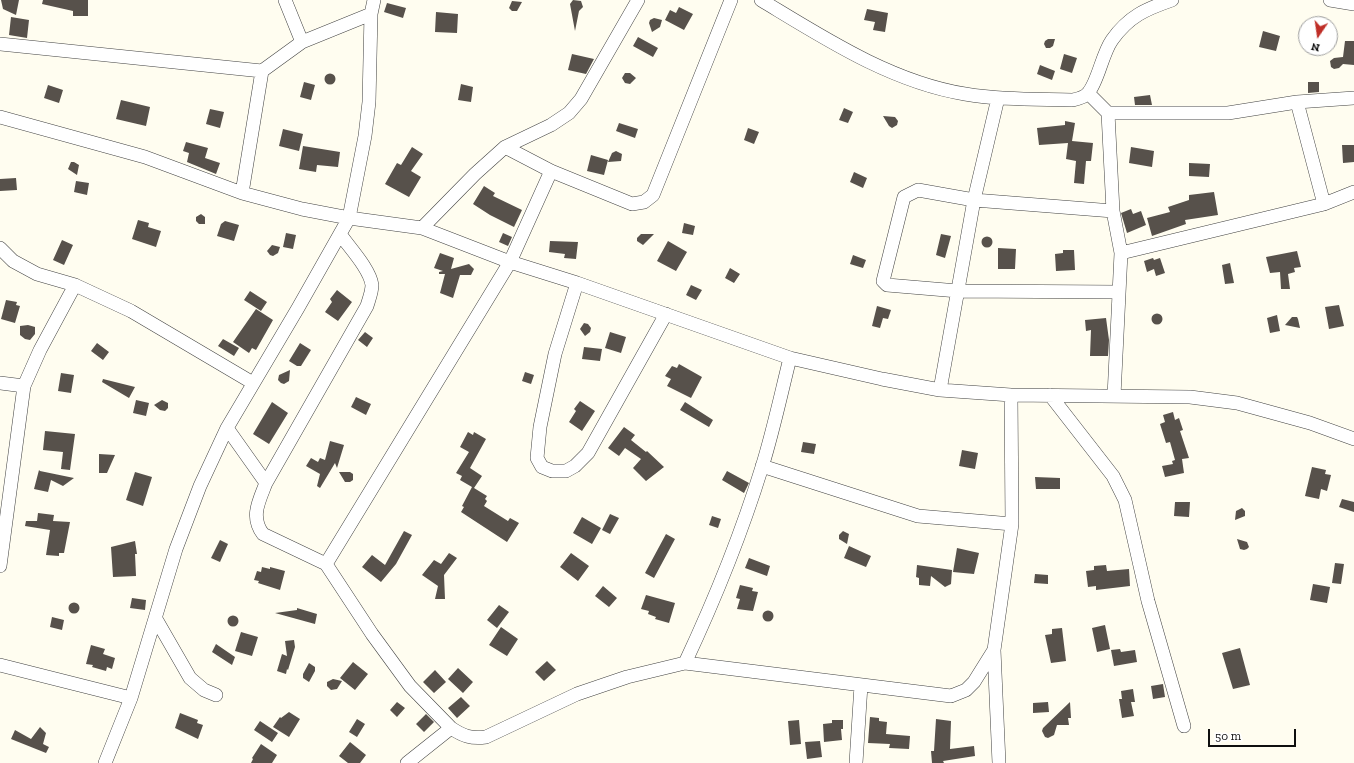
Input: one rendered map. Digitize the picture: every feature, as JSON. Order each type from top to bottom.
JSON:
[{"type":"street","points":[[285,0],[302,42]]},
{"type":"street","points":[[105,763],[132,698],[176,549],[200,486],[227,428],[349,218],[365,136],[369,102],[371,14],[374,0]]},
{"type":"street","points":[[422,228],[475,174],[505,148],[551,125],[569,113],[581,99],[638,0]]},
{"type":"street","points":[[505,148],[551,171],[632,204],[644,202],[653,195],[731,0]]},
{"type":"street","points":[[761,0],[828,40],[902,76],[931,87],[965,94],[998,98],[1072,100],[1081,98],[1088,93],[1102,58],[1112,40],[1127,23],[1142,11],[1172,0]]},
{"type":"street","points":[[1330,0],[1354,4]]},
{"type":"street","points":[[0,44],[262,71],[302,42],[371,14]]},
{"type":"street","points":[[242,193],[262,71]]},
{"type":"street","points":[[1088,93],[1108,113],[1113,212],[1121,253],[1114,396]]},
{"type":"street","points":[[940,390],[974,200],[998,98]]},
{"type":"street","points":[[1108,113],[1228,113],[1297,102],[1354,98]]},
{"type":"street","points":[[1297,102],[1324,204]]},
{"type":"street","points":[[0,118],[145,157],[242,193],[302,209],[349,218],[422,228],[510,262],[577,282],[790,358],[882,379],[940,390],[1011,395],[1190,397],[1237,403],[1310,423],[1354,439]]},
{"type":"street","points":[[326,564],[510,262],[551,171]]},
{"type":"street","points":[[1113,212],[974,200],[918,190],[904,197],[882,281],[887,285],[958,291],[1119,292]]},
{"type":"street","points":[[1121,253],[1324,204],[1354,192]]},
{"type":"street","points":[[340,234],[369,274],[372,285],[371,295],[363,313],[266,483],[257,505],[255,517],[257,527],[263,534],[326,564],[372,634],[410,686],[451,728],[463,736],[473,739],[486,737],[577,694],[627,677],[685,663],[951,696],[966,690],[974,682],[994,650]]},
{"type":"street","points":[[0,248],[13,261],[37,274],[75,285],[131,311],[253,383]]},
{"type":"street","points":[[577,282],[555,354],[540,427],[537,458],[542,467],[552,471],[566,471],[576,466],[588,452],[666,314]]},
{"type":"street","points":[[0,566],[24,386],[40,350],[75,285]]},
{"type":"street","points":[[685,663],[729,563],[762,466],[790,358]]},
{"type":"street","points":[[0,383],[24,386]]},
{"type":"street","points":[[999,763],[994,650],[1012,524],[1011,395]]},
{"type":"street","points":[[1050,395],[1113,476],[1125,500],[1148,601],[1184,726]]},
{"type":"street","points":[[227,428],[266,483]]},
{"type":"street","points":[[762,466],[918,516],[1012,524]]},
{"type":"street","points":[[156,619],[190,678],[204,690],[216,695]]},
{"type":"street","points":[[0,665],[132,698]]},
{"type":"street","points":[[856,763],[862,685]]},
{"type":"street","points":[[407,763],[451,728]]},
{"type":"building","points":[[1,0],[19,0],[16,15],[3,9]]},
{"type":"building","points":[[43,0],[88,0],[88,16],[73,16],[73,11],[42,4]]},
{"type":"building","points":[[573,0],[581,1],[583,7],[579,11],[575,31],[570,4]]},
{"type":"building","points":[[512,1],[522,2],[517,11],[512,11],[509,8]]},
{"type":"building","points":[[387,3],[406,8],[403,18],[384,12]]},
{"type":"building","points":[[679,7],[693,14],[684,30],[665,20],[670,10],[676,13]]},
{"type":"building","points":[[867,9],[888,13],[885,32],[873,30],[875,22],[864,20]]},
{"type":"building","points":[[436,12],[458,14],[457,33],[435,32]]},
{"type":"building","points":[[11,17],[29,20],[27,38],[9,35]]},
{"type":"building","points":[[654,18],[662,20],[660,27],[652,32],[649,23],[650,20]]},
{"type":"building","points":[[1263,31],[1280,36],[1276,51],[1259,47]]},
{"type":"building","points":[[638,37],[658,48],[653,57],[633,46]]},
{"type":"building","points":[[1048,39],[1055,39],[1053,46],[1046,48],[1044,44]]},
{"type":"building","points":[[1345,41],[1354,41],[1354,65],[1343,64],[1339,68],[1334,69],[1331,67],[1330,61],[1334,58],[1343,57]]},
{"type":"building","points":[[572,54],[594,59],[586,74],[568,70]]},
{"type":"building","points":[[1064,54],[1077,58],[1072,73],[1060,69]]},
{"type":"building","points":[[1040,65],[1055,71],[1052,80],[1037,74]]},
{"type":"building","points":[[330,73],[334,75],[336,79],[334,83],[330,85],[326,83],[324,79],[326,75]]},
{"type":"building","points":[[625,73],[630,73],[636,78],[630,84],[625,83],[622,78]]},
{"type":"building","points":[[304,82],[315,85],[311,100],[300,97]]},
{"type":"building","points":[[1308,82],[1319,82],[1319,92],[1308,93]]},
{"type":"building","points":[[461,84],[473,87],[471,102],[458,100]]},
{"type":"building","points":[[48,85],[63,90],[59,103],[44,98]]},
{"type":"building","points":[[1150,95],[1152,105],[1135,105],[1134,97]]},
{"type":"building","points":[[121,100],[150,107],[146,126],[116,119]]},
{"type":"building","points":[[844,108],[853,112],[848,123],[839,120]]},
{"type":"building","points":[[210,109],[224,112],[220,128],[206,124]]},
{"type":"building","points":[[883,116],[895,117],[898,121],[897,125],[892,128]]},
{"type":"building","points":[[1065,121],[1075,123],[1072,141],[1093,143],[1091,161],[1086,161],[1084,184],[1074,183],[1076,161],[1066,159],[1068,143],[1039,145],[1037,128],[1065,125]]},
{"type":"building","points":[[619,123],[638,129],[635,138],[616,131]]},
{"type":"building","points":[[748,128],[759,132],[754,144],[744,140]]},
{"type":"building","points":[[283,129],[303,134],[299,151],[279,146]]},
{"type":"building","points":[[186,142],[208,148],[205,158],[220,163],[216,174],[187,162],[189,153],[183,151]]},
{"type":"building","points":[[1342,145],[1354,145],[1354,162],[1343,163]]},
{"type":"building","points":[[303,146],[340,152],[338,167],[317,165],[316,172],[299,169]]},
{"type":"building","points":[[412,147],[423,154],[411,171],[421,177],[409,197],[385,184],[397,163],[401,165]]},
{"type":"building","points":[[1131,147],[1154,151],[1152,167],[1129,163]]},
{"type":"building","points":[[616,151],[622,154],[621,161],[608,162],[612,153]]},
{"type":"building","points":[[591,155],[608,160],[604,175],[587,171]]},
{"type":"building","points":[[71,162],[79,165],[77,175],[68,169]]},
{"type":"building","points":[[1189,163],[1210,164],[1209,177],[1189,176]]},
{"type":"building","points":[[854,172],[867,178],[863,188],[850,182]]},
{"type":"building","points":[[16,178],[17,190],[0,191],[0,179]]},
{"type":"building","points":[[76,181],[89,183],[87,195],[74,192]]},
{"type":"building","points":[[484,186],[495,193],[493,196],[522,210],[514,227],[490,215],[473,204]]},
{"type":"building","points":[[1214,192],[1218,215],[1185,220],[1186,224],[1152,236],[1147,218],[1170,212],[1168,207],[1189,200],[1189,195]]},
{"type":"building","points":[[1131,209],[1133,214],[1141,211],[1146,225],[1127,233],[1121,213]]},
{"type":"building","points":[[201,214],[205,217],[205,224],[199,224],[196,221],[196,217]]},
{"type":"building","points":[[138,220],[149,223],[148,227],[161,231],[156,247],[132,239]]},
{"type":"building","points":[[225,221],[239,225],[234,241],[217,236],[221,224]]},
{"type":"building","points":[[684,223],[695,226],[693,235],[682,233]]},
{"type":"building","points":[[286,233],[296,235],[293,249],[283,247]]},
{"type":"building","points":[[503,233],[512,237],[508,246],[499,242]]},
{"type":"building","points":[[641,234],[654,234],[643,245],[637,241],[637,238]]},
{"type":"building","points":[[941,234],[951,236],[945,258],[936,255]]},
{"type":"building","points":[[987,236],[991,238],[993,242],[991,246],[987,248],[983,246],[981,242],[983,238]]},
{"type":"building","points":[[62,240],[73,245],[64,265],[53,260]]},
{"type":"building","points":[[550,241],[578,242],[576,259],[564,258],[565,254],[549,252]]},
{"type":"building","points":[[668,241],[687,252],[676,271],[657,261]]},
{"type":"building","points":[[272,245],[280,247],[278,253],[273,256],[267,251]]},
{"type":"building","points":[[998,248],[1016,249],[1015,269],[998,269]]},
{"type":"building","points":[[1063,250],[1074,250],[1075,270],[1056,271],[1055,254],[1063,253]]},
{"type":"building","points":[[1297,251],[1301,267],[1294,268],[1295,272],[1288,274],[1290,289],[1281,289],[1280,272],[1270,273],[1266,257]]},
{"type":"building","points":[[440,253],[454,258],[451,269],[469,264],[474,269],[471,275],[460,275],[453,298],[440,293],[445,274],[439,274],[439,272],[443,271],[434,268]]},
{"type":"building","points":[[853,255],[866,260],[863,268],[850,264]]},
{"type":"building","points":[[1153,258],[1154,260],[1160,258],[1165,273],[1156,276],[1154,269],[1147,272],[1144,261]]},
{"type":"building","points":[[1230,263],[1234,283],[1225,284],[1222,265]]},
{"type":"building","points":[[730,268],[740,274],[734,283],[725,278]]},
{"type":"building","points":[[691,285],[702,290],[696,300],[686,295]]},
{"type":"building","points":[[337,290],[352,302],[338,321],[325,312],[332,302],[330,299]]},
{"type":"building","points":[[250,291],[267,302],[261,311],[244,300]]},
{"type":"building","points":[[6,300],[17,302],[16,305],[20,306],[15,323],[1,319]]},
{"type":"building","points":[[1339,305],[1344,326],[1329,329],[1325,307]]},
{"type":"building","points":[[877,306],[891,310],[888,319],[883,318],[880,328],[872,326]]},
{"type":"building","points":[[256,309],[273,320],[256,350],[252,348],[249,353],[233,342]]},
{"type":"building","points":[[1157,313],[1161,315],[1163,319],[1161,323],[1157,325],[1153,323],[1151,319],[1153,315]]},
{"type":"building","points":[[1277,315],[1280,331],[1270,333],[1267,318]]},
{"type":"building","points":[[1292,317],[1297,317],[1300,328],[1285,325]]},
{"type":"building","points":[[1106,318],[1109,340],[1108,356],[1090,356],[1091,330],[1086,331],[1085,320]]},
{"type":"building","points":[[584,323],[588,324],[591,328],[590,332],[585,336],[580,329]]},
{"type":"building","points":[[28,325],[35,327],[35,334],[30,340],[25,339],[20,335],[20,326]]},
{"type":"building","points":[[365,332],[373,338],[367,347],[358,340]]},
{"type":"building","points":[[610,332],[626,337],[621,353],[605,348]]},
{"type":"building","points":[[223,339],[239,348],[234,356],[218,346]]},
{"type":"building","points":[[97,343],[109,352],[103,360],[91,351]]},
{"type":"building","points":[[300,343],[311,350],[301,366],[297,366],[289,361]]},
{"type":"building","points":[[584,347],[602,349],[600,361],[582,359]]},
{"type":"building","points":[[679,364],[702,377],[691,398],[667,386],[671,379],[665,376],[672,366],[677,368]]},
{"type":"building","points":[[290,370],[289,381],[284,384],[281,383],[278,380],[279,375]]},
{"type":"building","points":[[525,372],[534,375],[531,384],[522,381]]},
{"type":"building","points":[[61,373],[74,375],[71,393],[58,391]]},
{"type":"building","points":[[103,379],[135,387],[129,398],[102,382]]},
{"type":"building","points":[[356,397],[371,404],[366,415],[351,407]]},
{"type":"building","points":[[136,400],[149,403],[146,416],[133,413]]},
{"type":"building","points":[[162,400],[168,403],[168,408],[165,411],[160,410],[154,405]]},
{"type":"building","points":[[580,401],[595,411],[582,431],[569,422],[576,411],[574,409]]},
{"type":"building","points":[[272,402],[288,413],[269,444],[253,434]]},
{"type":"building","points":[[685,402],[713,420],[709,427],[680,410]]},
{"type":"building","points":[[1173,412],[1175,420],[1179,418],[1183,430],[1180,431],[1189,458],[1182,459],[1184,473],[1165,477],[1162,466],[1173,464],[1172,461],[1175,460],[1170,442],[1166,443],[1160,424],[1165,422],[1163,415]]},
{"type":"building","points":[[624,427],[635,435],[631,440],[646,452],[647,451],[664,467],[646,481],[633,468],[641,459],[625,448],[619,456],[608,448]]},
{"type":"building","points":[[45,431],[75,434],[70,470],[61,469],[63,452],[43,450]]},
{"type":"building","points":[[468,432],[473,435],[474,432],[486,439],[470,468],[482,476],[474,488],[487,496],[485,499],[487,501],[484,506],[508,521],[510,518],[519,523],[507,542],[461,512],[464,507],[462,506],[472,487],[460,480],[462,476],[456,473],[469,452],[460,447]]},
{"type":"building","points":[[330,441],[344,445],[337,468],[335,463],[320,488],[317,486],[320,474],[306,466],[311,458],[318,462],[320,458],[325,460]]},
{"type":"building","points":[[803,442],[816,444],[814,454],[801,452]]},
{"type":"building","points":[[962,450],[978,453],[975,469],[959,466]]},
{"type":"building","points":[[99,454],[115,455],[107,473],[99,473]]},
{"type":"building","points":[[1312,467],[1326,470],[1325,474],[1331,475],[1327,491],[1321,489],[1319,499],[1305,496]]},
{"type":"building","points":[[39,470],[74,478],[63,486],[51,480],[48,492],[34,489]]},
{"type":"building","points":[[727,471],[749,483],[744,493],[722,480]]},
{"type":"building","points":[[135,472],[152,477],[143,506],[126,500]]},
{"type":"building","points":[[339,472],[350,472],[353,474],[353,480],[350,482],[345,482]]},
{"type":"building","points":[[1035,477],[1060,478],[1060,489],[1036,489]]},
{"type":"building","points":[[1342,499],[1354,502],[1354,512],[1339,507]]},
{"type":"building","points":[[1175,502],[1190,502],[1189,517],[1174,516]]},
{"type":"building","points":[[1242,508],[1245,511],[1245,516],[1235,520],[1236,511]]},
{"type":"building","points":[[38,513],[54,515],[53,521],[70,522],[64,553],[59,553],[59,556],[46,555],[50,530],[25,526],[26,521],[37,521]]},
{"type":"building","points":[[610,514],[619,518],[610,534],[602,530]]},
{"type":"building","points":[[712,516],[721,519],[718,528],[709,525]]},
{"type":"building","points":[[582,517],[601,528],[592,544],[573,533]]},
{"type":"building","points":[[404,531],[412,535],[396,564],[381,582],[362,567],[372,555],[385,565]]},
{"type":"building","points":[[843,531],[849,534],[847,544],[839,539],[839,535]]},
{"type":"building","points":[[666,534],[675,539],[654,578],[645,573]]},
{"type":"building","points":[[1237,539],[1247,542],[1249,547],[1244,550],[1240,549]]},
{"type":"building","points":[[220,540],[228,544],[220,562],[211,558]]},
{"type":"building","points":[[135,541],[137,554],[135,554],[136,576],[113,577],[111,547]]},
{"type":"building","points":[[849,546],[871,556],[866,567],[844,558]]},
{"type":"building","points":[[957,548],[979,553],[974,574],[953,572]]},
{"type":"building","points":[[449,553],[457,558],[444,575],[445,599],[435,599],[438,586],[422,575],[434,560],[441,564]]},
{"type":"building","points":[[571,553],[589,566],[578,581],[560,567]]},
{"type":"building","points":[[749,558],[770,566],[767,576],[745,568]]},
{"type":"building","points":[[1335,563],[1344,564],[1341,584],[1332,583]]},
{"type":"building","points":[[917,565],[952,570],[951,584],[945,587],[931,576],[930,586],[919,585],[919,578],[916,577]]},
{"type":"building","points":[[1106,565],[1107,571],[1129,569],[1130,586],[1096,590],[1096,586],[1088,587],[1086,571],[1094,570],[1094,566]]},
{"type":"building","points":[[262,567],[270,569],[270,567],[285,571],[280,590],[258,583],[259,581],[254,580],[257,571],[261,572]]},
{"type":"building","points":[[1035,574],[1048,575],[1048,584],[1034,583]]},
{"type":"building","points":[[1313,584],[1330,587],[1327,603],[1310,600]]},
{"type":"building","points":[[740,585],[753,588],[752,591],[758,592],[753,611],[737,609],[740,599],[736,598]]},
{"type":"building","points":[[603,586],[617,598],[609,607],[595,596]]},
{"type":"building","points":[[646,595],[675,603],[669,623],[655,619],[656,617],[648,614],[649,611],[641,609]]},
{"type":"building","points":[[132,598],[146,600],[145,610],[130,608]]},
{"type":"building","points":[[74,602],[78,604],[80,608],[78,612],[74,614],[70,612],[68,608],[70,604]]},
{"type":"building","points":[[499,605],[509,612],[497,628],[487,620]]},
{"type":"building","points":[[297,608],[317,614],[315,624],[275,613],[297,610]]},
{"type":"building","points":[[768,610],[772,612],[774,616],[772,620],[768,622],[764,620],[762,616],[764,612]]},
{"type":"building","points":[[233,615],[237,617],[239,621],[237,625],[233,627],[229,625],[227,621],[229,617]]},
{"type":"building","points":[[52,617],[64,620],[62,630],[50,627]]},
{"type":"building","points":[[1105,625],[1110,649],[1097,652],[1092,628]]},
{"type":"building","points":[[501,627],[518,639],[507,656],[489,645]]},
{"type":"building","points":[[1062,628],[1066,661],[1051,663],[1045,635],[1052,634],[1052,629]]},
{"type":"building","points":[[241,632],[258,637],[252,656],[235,651]]},
{"type":"building","points":[[294,640],[295,647],[286,674],[277,671],[282,654],[287,656],[285,641]]},
{"type":"building","points":[[216,644],[235,657],[232,665],[212,652]]},
{"type":"building","points":[[91,645],[105,649],[103,654],[115,658],[112,669],[107,667],[106,671],[92,667],[93,665],[86,664]]},
{"type":"building","points":[[1240,648],[1250,685],[1233,689],[1222,653]]},
{"type":"building","points":[[1120,649],[1121,652],[1135,650],[1137,662],[1114,666],[1111,650]]},
{"type":"building","points":[[547,661],[556,670],[544,681],[535,672]]},
{"type":"building","points":[[353,662],[368,674],[355,690],[340,678]]},
{"type":"building","points":[[309,663],[315,667],[315,671],[309,682],[303,678],[303,674]]},
{"type":"building","points":[[458,668],[473,682],[463,693],[448,679]]},
{"type":"building","points":[[435,670],[446,682],[434,693],[423,682]]},
{"type":"building","points":[[333,679],[342,681],[337,689],[331,690],[327,686],[327,682]]},
{"type":"building","points":[[1163,684],[1165,697],[1153,699],[1151,686]]},
{"type":"building","points":[[1133,689],[1135,702],[1131,702],[1134,716],[1122,718],[1119,699],[1122,699],[1121,691]]},
{"type":"building","points":[[461,697],[470,706],[457,718],[448,708]]},
{"type":"building","points":[[397,702],[405,708],[397,717],[390,710]]},
{"type":"building","points":[[1048,702],[1049,712],[1033,713],[1033,703]]},
{"type":"building","points":[[1070,702],[1071,718],[1068,718],[1069,725],[1057,725],[1054,735],[1048,738],[1045,737],[1042,731],[1043,728]]},
{"type":"building","points":[[289,712],[300,719],[289,737],[273,727],[280,717],[281,718]]},
{"type":"building","points":[[180,713],[198,720],[197,723],[203,725],[198,739],[175,728]]},
{"type":"building","points":[[426,714],[434,722],[424,732],[416,724]]},
{"type":"building","points":[[870,717],[879,718],[879,721],[887,722],[886,734],[910,736],[909,749],[889,748],[890,744],[868,743]]},
{"type":"building","points":[[357,719],[365,724],[357,737],[349,732]]},
{"type":"building","points":[[936,719],[951,721],[950,749],[974,746],[975,756],[943,761],[944,763],[932,763],[931,751],[934,751]]},
{"type":"building","points":[[799,720],[801,744],[790,745],[788,721]]},
{"type":"building","points":[[832,720],[843,720],[843,729],[841,729],[842,740],[824,742],[823,724],[832,723]]},
{"type":"building","points":[[260,721],[278,733],[272,742],[254,730]]},
{"type":"building","points":[[40,727],[46,733],[43,744],[49,747],[46,753],[11,739],[15,730],[31,739]]},
{"type":"building","points":[[820,741],[822,757],[807,759],[805,742]]},
{"type":"building","points":[[350,742],[366,755],[360,763],[348,763],[339,756]]},
{"type":"building","points":[[261,744],[277,755],[272,763],[251,763],[252,758]]}]
